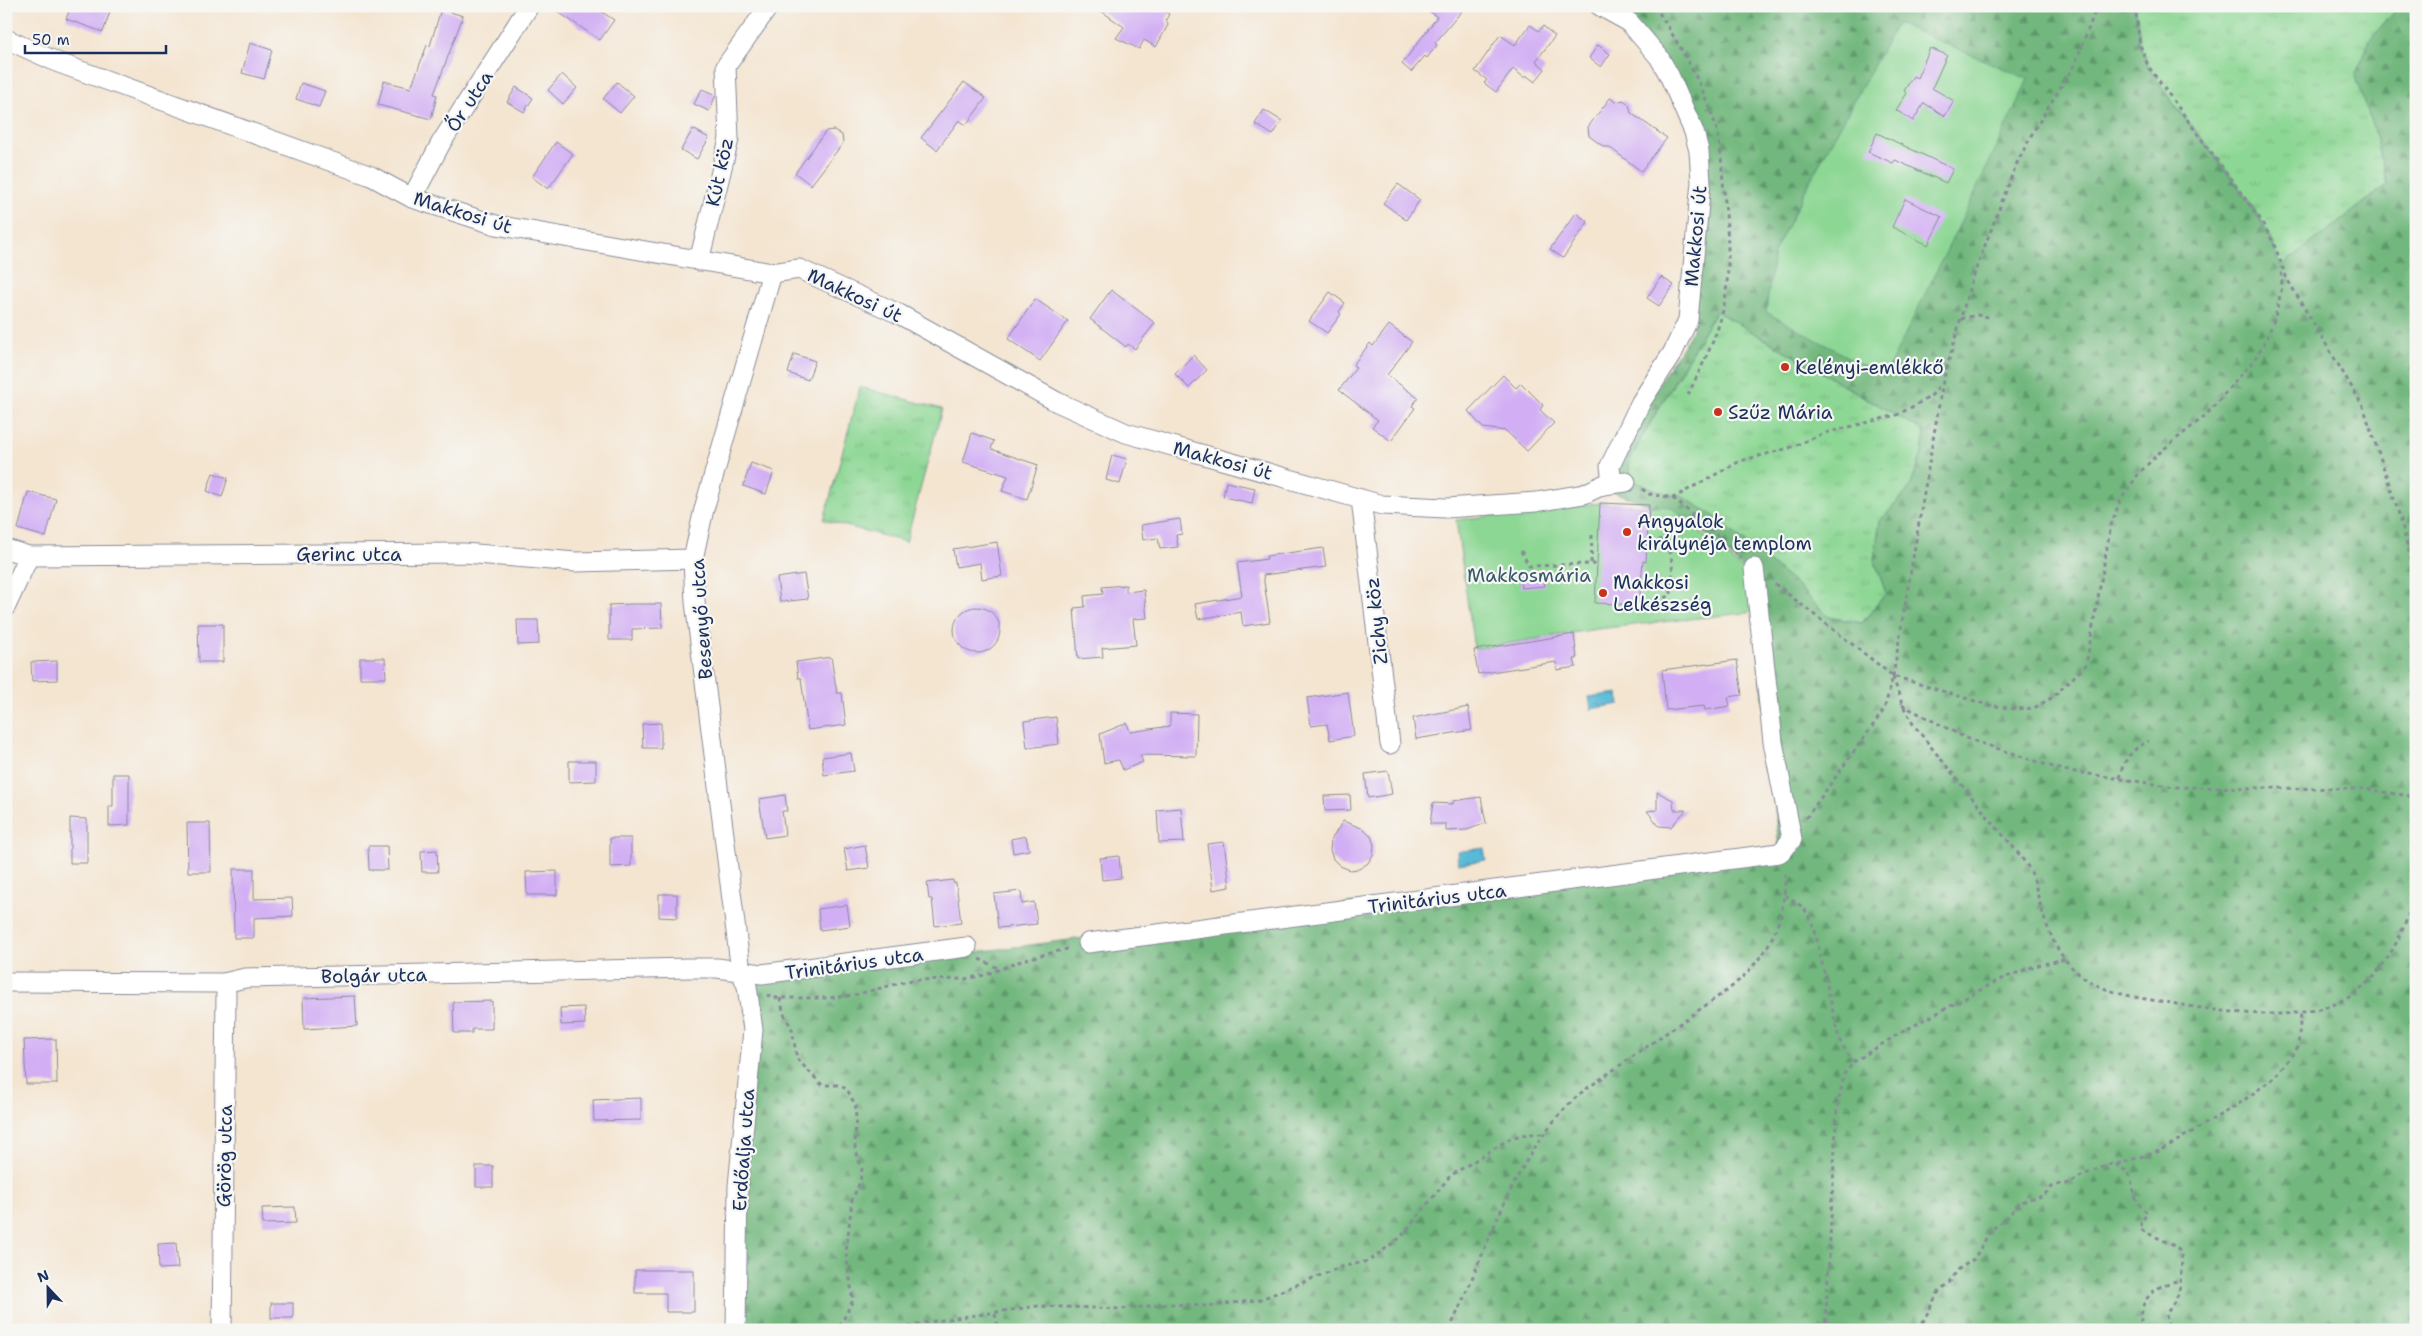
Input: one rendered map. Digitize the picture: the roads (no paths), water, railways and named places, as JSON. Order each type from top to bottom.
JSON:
[{"type":"street","name":"Őr utca","points":[[412,198],[440,143],[529,6]]},
{"type":"street","name":"Kút köz","points":[[698,261],[729,138],[726,66],[769,6]]},
{"type":"street","name":"Makkosi út","points":[[6,39],[78,70],[371,176],[412,198],[496,225],[772,273],[799,269],[899,314],[1057,402],[1126,433],[1382,505],[1432,509],[1536,502],[1584,494],[1619,482],[1610,466],[1641,402],[1673,352],[1688,320],[1701,182],[1699,151],[1694,132],[1669,75],[1659,58],[1629,22],[1600,6]]},
{"type":"street","name":"Besenyő utca","points":[[744,979],[695,602],[693,559],[704,509],[772,273]]},
{"type":"street","name":"Zichy köz","points":[[1361,499],[1390,744]]},
{"type":"street","name":"Gerinc utca","points":[[6,549],[29,556],[464,553],[576,562],[693,559]]},
{"type":"street","points":[[6,606],[29,556]]},
{"type":"street","name":"Trinitárius utca","points":[[1088,944],[1779,853],[1788,844],[1773,742],[1754,568]]},
{"type":"street","name":"Trinitárius utca","points":[[744,979],[967,947]]},
{"type":"street","name":"Bolgár utca","points":[[6,982],[224,983],[245,978],[669,968],[717,968],[744,979]]},
{"type":"street","name":"Erdőalja utca","points":[[736,1330],[738,1186],[752,1030],[744,979]]},
{"type":"street","name":"Görög utca","points":[[222,1330],[226,993],[224,983]]},
{"type":"water","points":[[1618,693],[1620,704],[1591,709],[1589,697]]},
{"type":"water","points":[[1484,848],[1486,860],[1458,864],[1457,852]]},
{"type":"place","name":"Kelényi-emlékkő","points":[[1785,367]]},
{"type":"place","name":"Szűz Mária","points":[[1718,412]]},
{"type":"place","name":"Angyalok királynéja templom","points":[[1627,532]]},
{"type":"place","name":"Makkosi Lelkészség","points":[[1603,593]]},
{"type":"park label","name":"Makkosmária","points":[[1529,575]]}]
